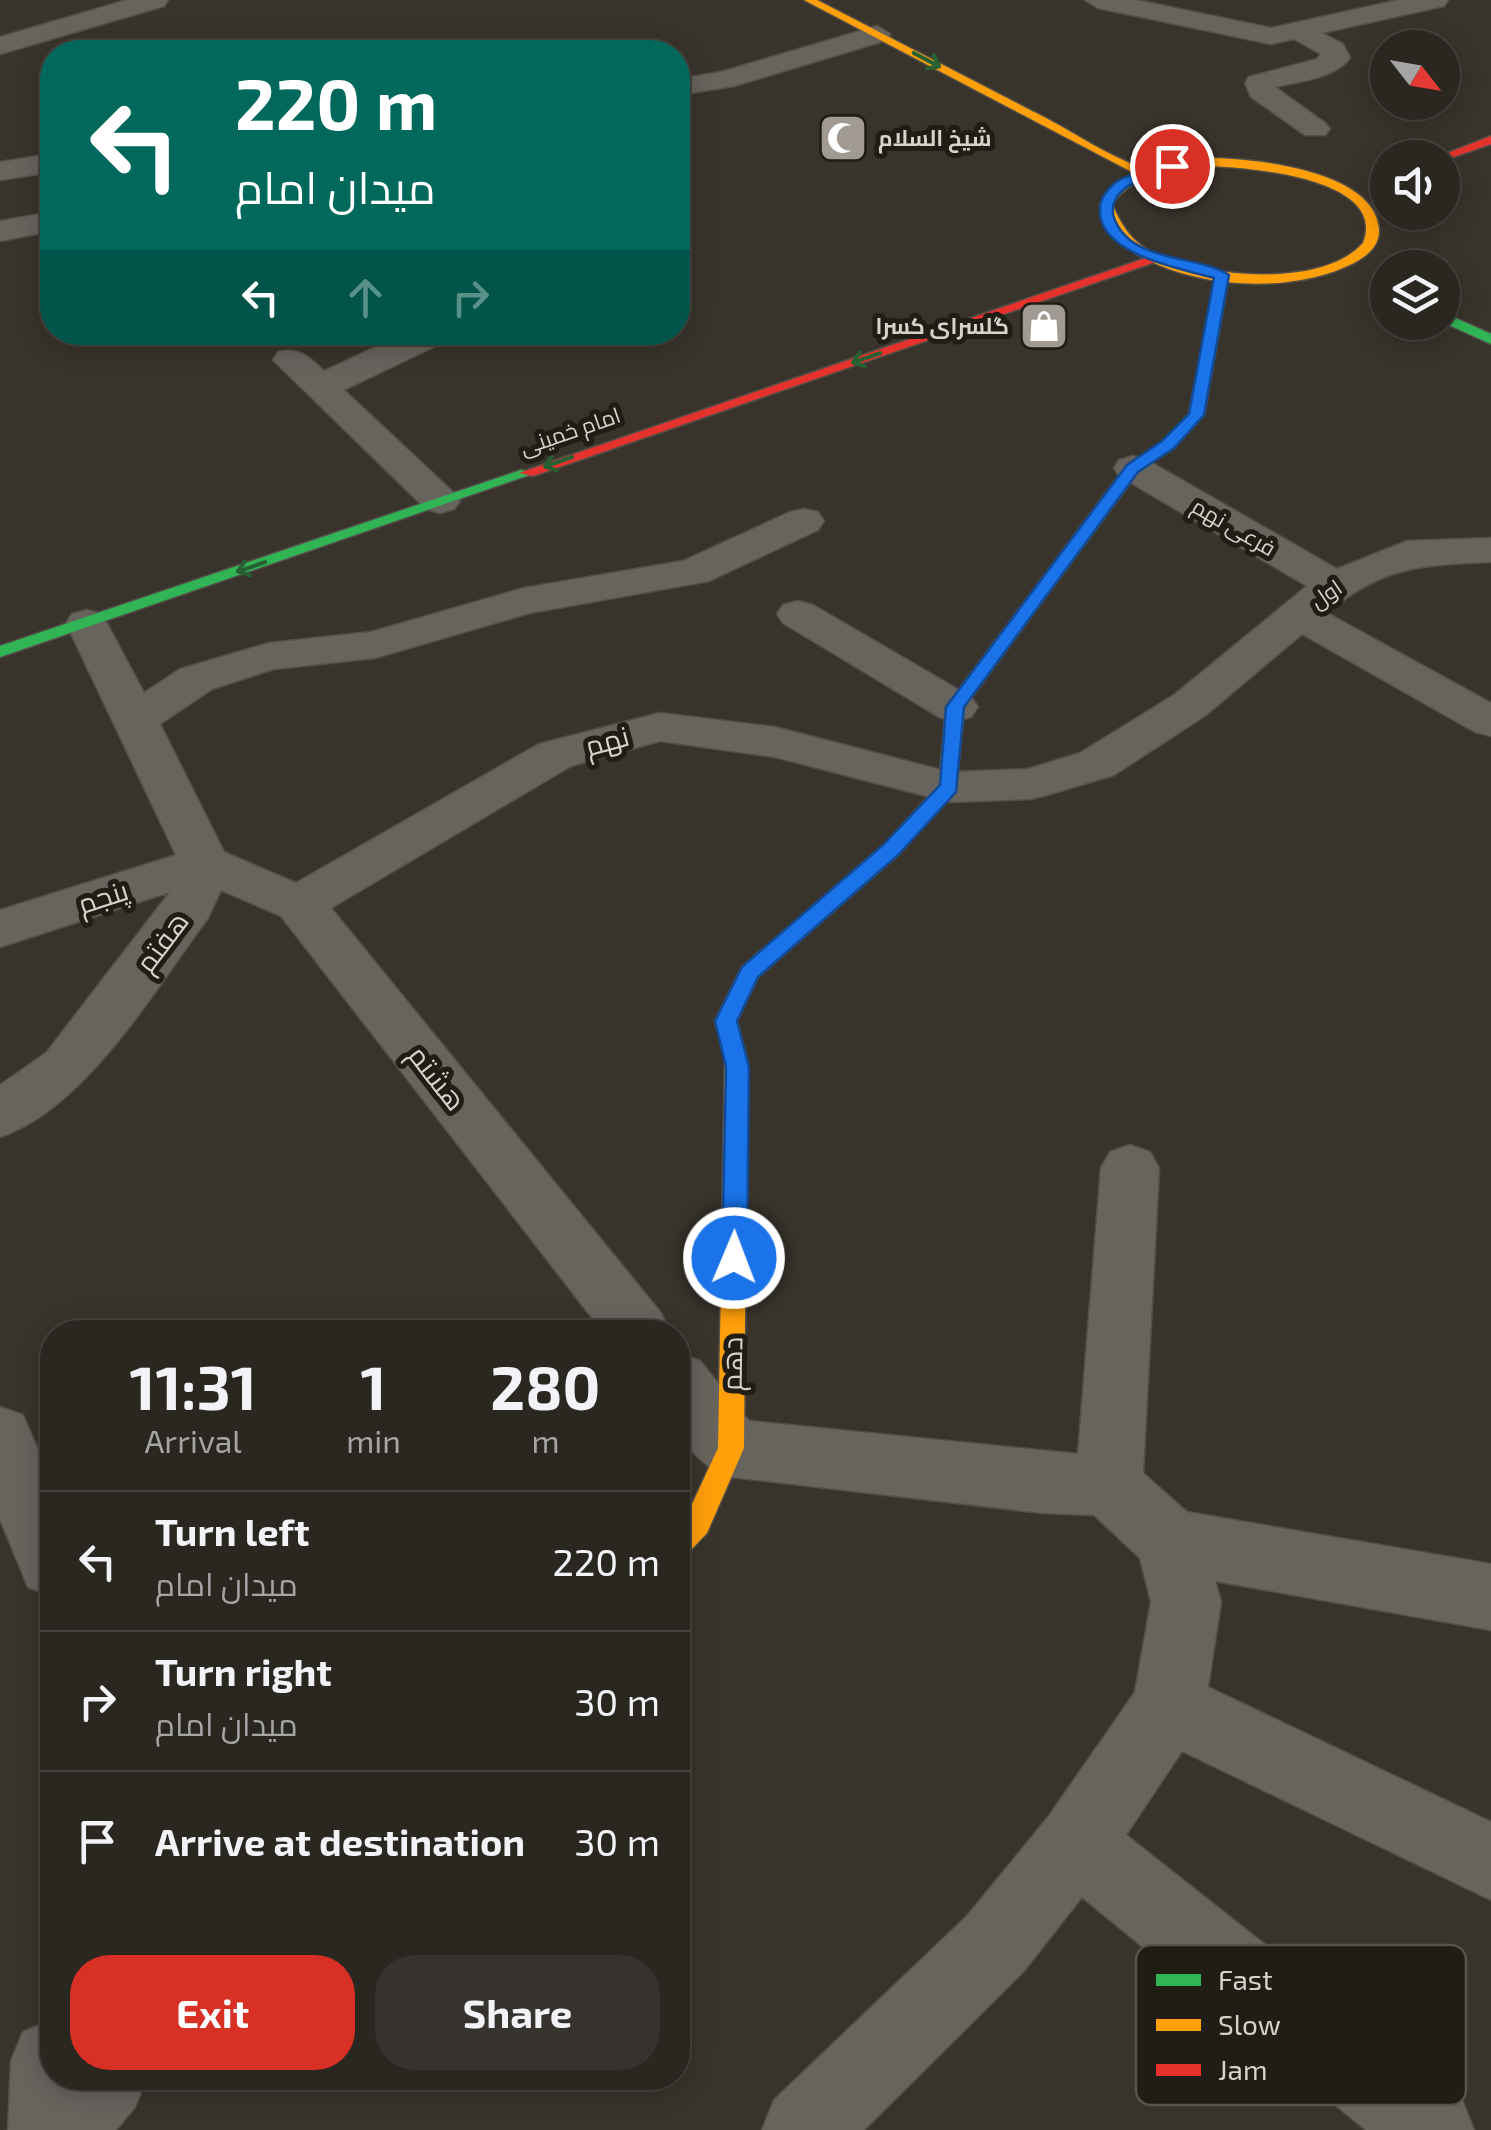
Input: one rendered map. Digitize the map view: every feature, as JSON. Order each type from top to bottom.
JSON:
[{"type":"main road","points":[[809,0],[1142,173]]},
{"type":"main road","points":[[1460,151],[1491,140]]},
{"type":"main road","points":[[1206,162],[1244,164],[1314,179],[1343,192],[1370,217],[1374,231],[1370,244],[1340,266],[1286,277],[1222,275],[1158,259],[1122,238],[1113,230],[1106,213],[1108,198],[1121,184],[1142,173],[1206,162]]},
{"type":"main road","points":[[1343,192],[1370,182]]},
{"type":"main road","name":"امام خمینی","points":[[0,652],[1158,259]]},
{"type":"main road","points":[[1340,266],[1370,281]]},
{"type":"main road","points":[[949,787],[955,707],[1133,468],[1168,445],[1196,415],[1222,275]]},
{"type":"main road","points":[[1460,323],[1487,333]]},
{"type":"main road","name":"دهم","points":[[690,1531],[731,1448],[738,1067],[726,1021],[750,972],[890,850],[949,787]]},
{"type":"street","points":[[0,46],[155,0]]},
{"type":"street","points":[[1098,0],[1284,33],[1333,50],[1336,58],[1327,64],[1258,83],[1261,91],[1315,129]]},
{"type":"street","points":[[1149,10],[1176,0]]},
{"type":"street","points":[[1284,33],[1434,0]]},
{"type":"street","points":[[690,86],[724,80],[877,34]]},
{"type":"street","points":[[0,171],[40,166]]},
{"type":"street","points":[[0,230],[40,224]]},
{"type":"street","points":[[320,387],[410,345]]},
{"type":"street","points":[[292,360],[440,501]]},
{"type":"street","name":"فرعی نهم","points":[[1133,468],[1335,586]]},
{"type":"street","points":[[136,718],[196,679],[269,656],[376,645],[524,601],[694,572],[804,521]]},
{"type":"street","name":"اول","points":[[949,787],[1030,784],[1097,764],[1190,705],[1335,586],[1407,553],[1491,550]]},
{"type":"street","points":[[798,614],[955,707]]},
{"type":"street","points":[[1297,614],[1491,722]]},
{"type":"street","points":[[86,623],[205,863]]},
{"type":"street","name":"نهم","points":[[299,904],[554,755],[660,727],[775,742],[949,787]]},
{"type":"street","name":"هشتم","points":[[205,863],[299,904],[629,1320]]},
{"type":"street","name":"پنجم","points":[[0,928],[205,863]]},
{"type":"street","name":"هفتم","points":[[0,1116],[64,1068],[190,906],[205,863]]},
{"type":"street","points":[[1108,1485],[1130,1168]]},
{"type":"street","points":[[690,1396],[731,1448],[1043,1484],[1108,1485],[1170,1541],[1491,1597]]},
{"type":"street","points":[[0,1436],[40,1534]]},
{"type":"street","points":[[804,2130],[995,1944],[1076,1842],[1168,1706],[1186,1602],[1170,1541]]},
{"type":"street","points":[[1168,1706],[1491,1862]]},
{"type":"street","points":[[1076,1842],[1203,1945]]},
{"type":"street","points":[[50,2130],[51,2090]]},
{"type":"street","points":[[62,2130],[96,2090]]},
{"type":"street","points":[[1401,2105],[1432,2130]]},
{"type":"traffic: fast","points":[[736,1060],[726,1021],[750,972],[891,850],[949,787],[955,707],[1133,468],[1168,445],[1196,415],[1222,275]]},
{"type":"traffic: fast","points":[[1460,325],[1491,340]]},
{"type":"traffic: fast","points":[[0,652],[527,473]]},
{"type":"traffic: slow","points":[[809,0],[1143,173]]},
{"type":"traffic: slow","points":[[1206,162],[1298,172],[1343,190],[1360,203],[1371,221],[1369,243],[1360,254],[1334,267],[1299,275],[1216,276],[1177,267],[1142,252],[1118,231],[1106,204],[1124,183],[1150,171],[1206,162]]},
{"type":"traffic: slow","points":[[690,1531],[697,1524],[731,1448],[736,1060]]},
{"type":"traffic: jam","points":[[1460,151],[1491,140]]},
{"type":"traffic: jam","points":[[527,473],[1157,259]]},
{"type":"place","name":"شیخ السلام","points":[[843,138]]},
{"type":"place","name":"گلسرای کسرا","points":[[1044,326]]},
{"type":"route","points":[[734,1258],[738,1067],[726,1021],[750,972],[890,850],[949,787],[955,707],[1133,468],[1168,445],[1196,415],[1222,275],[1188,269],[1131,245],[1113,230],[1106,213],[1108,198],[1121,184],[1142,173],[1172,166]]}]
